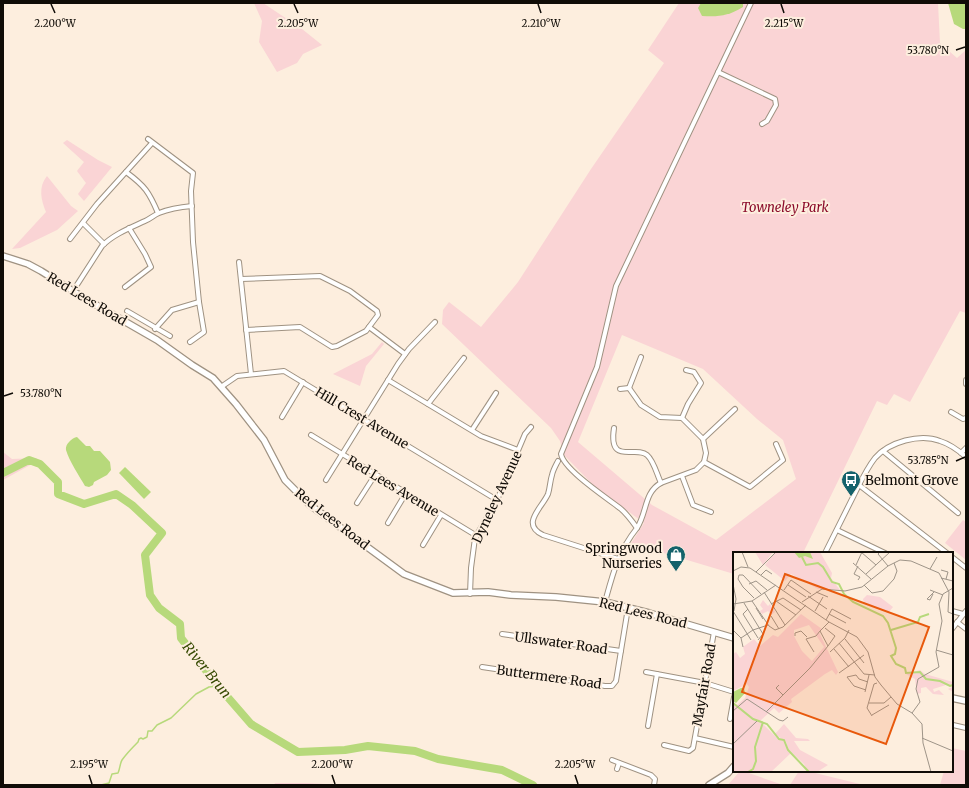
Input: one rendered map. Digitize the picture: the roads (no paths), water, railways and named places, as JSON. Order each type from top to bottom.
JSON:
[{"type":"street","points":[[637,528],[622,510],[578,476],[564,461],[561,454],[597,367],[616,286],[751,3]]},
{"type":"street","points":[[718,72],[775,98],[776,105],[767,121],[762,124]]},
{"type":"street","points":[[148,139],[193,173],[191,191],[193,242],[199,302],[204,332],[190,342]]},
{"type":"street","points":[[70,239],[152,143]]},
{"type":"street","points":[[126,172],[140,182],[146,189],[158,213]]},
{"type":"street","points":[[73,291],[104,244],[120,232],[148,220],[158,213],[175,208],[192,206]]},
{"type":"street","points":[[83,223],[104,244]]},
{"type":"street","points":[[125,287],[151,267],[148,259],[129,228]]},
{"type":"street","name":"Red Lees Road","points":[[3,256],[28,264],[157,340],[213,378],[264,440],[285,480],[310,505],[404,574],[453,593],[470,594],[488,592],[605,602],[649,613],[733,638]]},
{"type":"street","points":[[239,262],[251,374]]},
{"type":"street","points":[[241,279],[320,276],[350,292],[377,311],[378,316],[366,331],[337,346],[332,347],[300,327],[246,330]]},
{"type":"street","points":[[156,329],[172,310],[199,302]]},
{"type":"street","points":[[127,311],[170,336]]},
{"type":"street","points":[[326,480],[405,354],[435,322]]},
{"type":"street","points":[[369,327],[405,354]]},
{"type":"street","points":[[629,388],[641,357]]},
{"type":"street","points":[[428,404],[464,358]]},
{"type":"street","points":[[682,418],[688,404],[701,383],[694,372],[686,370]]},
{"type":"street","name":"Hill Crest Avenue","points":[[221,387],[237,376],[284,371],[364,418],[497,500]]},
{"type":"street","points":[[388,380],[481,436],[518,450]]},
{"type":"street","points":[[282,417],[303,382]]},
{"type":"street","points":[[620,390],[629,388]]},
{"type":"street","points":[[605,602],[618,558],[641,522],[650,492],[660,483],[696,470],[704,462],[706,453],[703,439],[682,418],[660,417],[641,405],[629,388]]},
{"type":"street","points":[[472,430],[496,393]]},
{"type":"street","points":[[703,439],[735,409]]},
{"type":"street","points":[[951,412],[963,419],[966,418]]},
{"type":"street","name":"Dyneley Avenue","points":[[470,594],[473,546],[476,536],[497,500],[518,450],[531,427]]},
{"type":"street","points":[[614,428],[612,439],[616,448],[623,452],[644,453],[648,455],[660,483]]},
{"type":"street","name":"Red Lees Avenue","points":[[311,435],[476,536]]},
{"type":"street","points":[[826,552],[871,464],[883,451],[895,444],[909,440],[928,438],[940,440],[952,446],[966,457]]},
{"type":"street","points":[[704,462],[750,487],[783,460],[776,444]]},
{"type":"street","points":[[961,453],[966,448]]},
{"type":"street","points":[[883,451],[958,513]]},
{"type":"street","points":[[558,460],[551,476],[549,492],[546,499],[537,510],[533,520],[533,526],[536,532],[618,558]]},
{"type":"street","points":[[357,504],[375,475]]},
{"type":"street","points":[[682,476],[693,505],[711,512]]},
{"type":"street","points":[[859,486],[946,552]]},
{"type":"street","points":[[388,523],[406,493]]},
{"type":"street","points":[[423,545],[441,514]]},
{"type":"street","points":[[837,530],[883,552]]},
{"type":"street","points":[[953,558],[966,568]]},
{"type":"street","points":[[621,651],[628,608]]},
{"type":"street","points":[[953,611],[964,613],[953,628]]},
{"type":"street","points":[[957,622],[966,629]]},
{"type":"street","name":"Mayfair Road","points":[[695,738],[714,632]]},
{"type":"street","name":"Ullswater Road","points":[[502,634],[621,651]]},
{"type":"street","name":"Buttermere Road","points":[[482,667],[612,686],[614,684],[621,651]]},
{"type":"street","points":[[646,672],[705,683],[733,692]]},
{"type":"street","points":[[648,726],[658,674]]},
{"type":"street","points":[[953,698],[966,701]]},
{"type":"street","points":[[730,719],[733,702]]},
{"type":"street","points":[[953,725],[966,728]]},
{"type":"street","points":[[664,745],[689,751],[693,748],[695,738],[733,747]]},
{"type":"street","points":[[612,760],[651,775],[655,779],[654,785]]},
{"type":"street","points":[[616,769],[619,762]]},
{"type":"street","points":[[709,785],[728,773],[733,767]]},
{"type":"waterway","name":"River Brun","points":[[3,473],[29,460],[40,464],[58,482],[58,494],[84,504],[116,494],[132,505],[162,533],[145,555],[150,595],[159,608],[180,624],[181,638],[218,686],[251,724],[298,752],[345,750],[368,746],[415,751],[438,759],[502,770],[533,785]]},
{"type":"waterway","points":[[101,785],[109,783],[112,774],[118,773],[122,760],[139,739],[147,737],[148,731],[152,731],[157,725],[171,718],[196,694],[209,687],[218,686]]},
{"type":"place","name":"Belmont Grove","points":[[851,497]]},
{"type":"place","name":"Springwood Nurseries","points":[[676,572]]},
{"type":"park label","name":"Towneley Park","points":[[785,207]]}]
